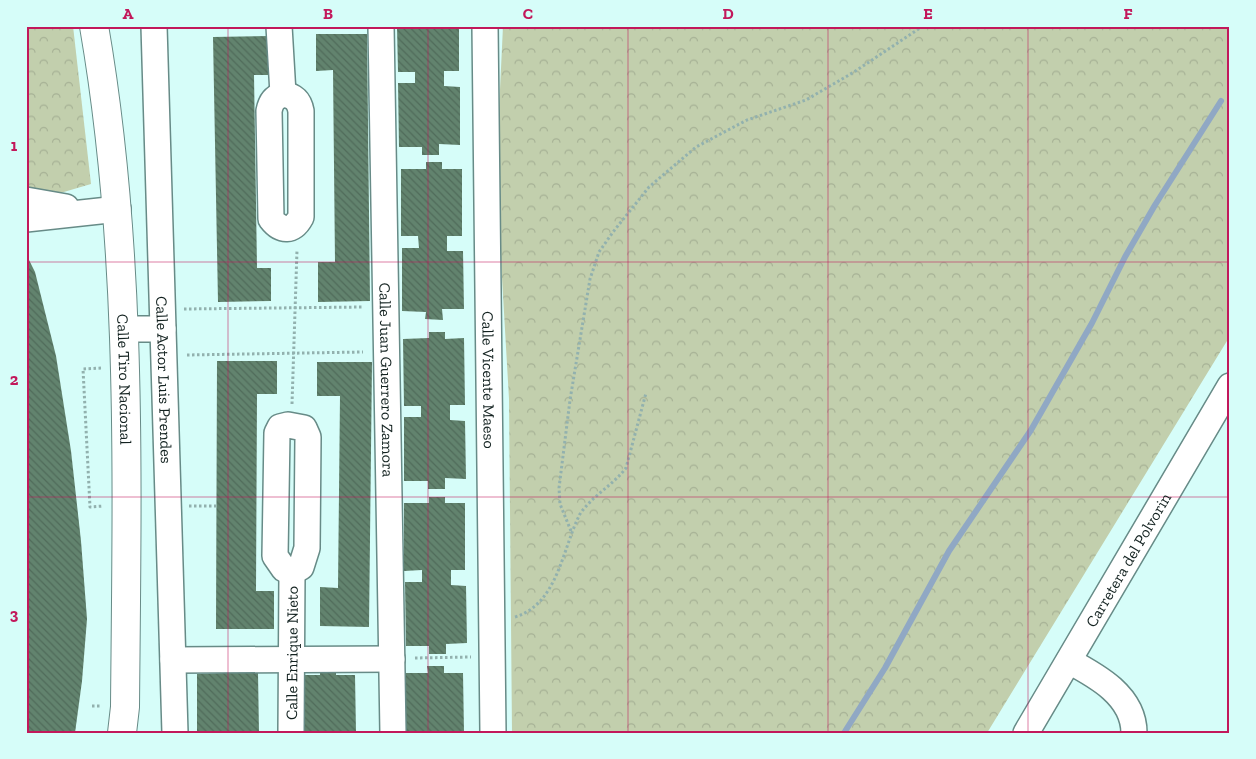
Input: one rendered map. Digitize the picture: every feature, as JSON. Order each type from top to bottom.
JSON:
[{"type":"main road","name":"Calle Tiro Nacional","points":[[94,26],[105,210],[125,329],[128,506],[122,733]]},
{"type":"street","name":"Calle Actor Luis Prendes","points":[[154,26],[175,733]]},
{"type":"street","points":[[279,26],[283,94],[292,96],[299,102],[301,111],[301,218],[298,224]]},
{"type":"street","name":"Calle Juan Guerrero Zamora","points":[[381,26],[393,733]]},
{"type":"street","name":"Calle Vicente Maeso","points":[[485,26],[493,733]]},
{"type":"street","points":[[26,200],[105,210]]},
{"type":"street","points":[[26,219],[105,210]]},
{"type":"street","points":[[125,329],[163,319]]},
{"type":"street","name":"Carretera del Polvorin","points":[[1026,733],[1230,386]]},
{"type":"street","name":"Calle Enrique Nieto","points":[[290,733],[292,572],[301,567],[307,548],[308,437],[304,428],[292,425]]},
{"type":"street","points":[[173,660],[392,659]]},
{"type":"street","points":[[1069,661],[1098,677],[1121,697],[1130,716],[1134,733]]},
{"type":"path","points":[[571,531],[560,504],[559,488],[570,400],[590,279],[604,245],[649,186],[696,147],[747,120],[806,100],[854,72],[924,26]]},
{"type":"path","points":[[292,425],[298,224]]},
{"type":"path","points":[[163,319],[295,308],[386,306]]},
{"type":"path","points":[[164,355],[386,352]]},
{"type":"path","points":[[90,506],[83,369],[125,367]]},
{"type":"path","points":[[492,620],[516,617],[529,612],[549,590],[571,531],[587,503],[626,468],[646,393]]},
{"type":"path","points":[[392,659],[492,656]]},
{"type":"green space","points":[[26,26],[73,26],[91,184],[40,199],[26,193]]},
{"type":"green space","points":[[503,26],[1230,26],[1230,336],[987,733],[512,733],[509,399],[496,174]]},
{"type":"building","points":[[397,26],[459,26],[459,71],[444,71],[444,86],[460,87],[460,145],[439,144],[439,155],[422,155],[422,147],[399,147],[398,83],[415,83],[415,72],[398,72]]},
{"type":"building","points":[[316,34],[367,34],[370,301],[318,302],[318,262],[335,262],[333,70],[316,71]]},
{"type":"building","points":[[270,36],[271,75],[254,75],[257,268],[271,268],[271,301],[218,302],[213,37]]},
{"type":"building","points":[[426,162],[442,162],[442,169],[462,169],[462,236],[447,236],[447,251],[463,251],[464,309],[442,309],[443,320],[425,319],[426,312],[402,311],[402,248],[419,248],[418,236],[401,236],[401,169],[426,169]]},
{"type":"building","points":[[26,254],[35,272],[56,356],[71,451],[81,541],[87,619],[82,681],[75,733],[26,733]]},
{"type":"building","points":[[429,332],[445,332],[445,339],[464,338],[465,405],[450,405],[450,420],[465,421],[466,479],[445,478],[445,489],[428,489],[428,481],[404,481],[404,417],[421,417],[421,406],[404,406],[403,339],[429,338]]},
{"type":"building","points":[[217,361],[277,361],[277,394],[257,394],[256,591],[274,591],[274,629],[216,629]]},
{"type":"building","points":[[317,362],[372,362],[369,627],[320,626],[320,587],[338,588],[340,396],[317,396]]},
{"type":"building","points":[[429,497],[445,497],[445,503],[465,503],[465,570],[451,570],[451,585],[466,586],[467,643],[446,644],[446,654],[429,654],[429,646],[406,646],[405,582],[422,582],[422,570],[404,571],[404,503],[429,503]]},
{"type":"building","points":[[427,666],[444,666],[444,673],[463,673],[464,733],[402,733],[402,673],[428,673]]},
{"type":"building","points":[[223,667],[239,667],[239,673],[258,673],[259,733],[197,733],[197,674],[223,673]]},
{"type":"building","points":[[320,668],[336,668],[336,675],[355,675],[356,733],[295,733],[294,675],[320,675]]},
{"type":"waterway","points":[[844,733],[885,668],[949,551],[1031,430],[1092,323],[1125,257],[1155,205],[1221,101]]}]
